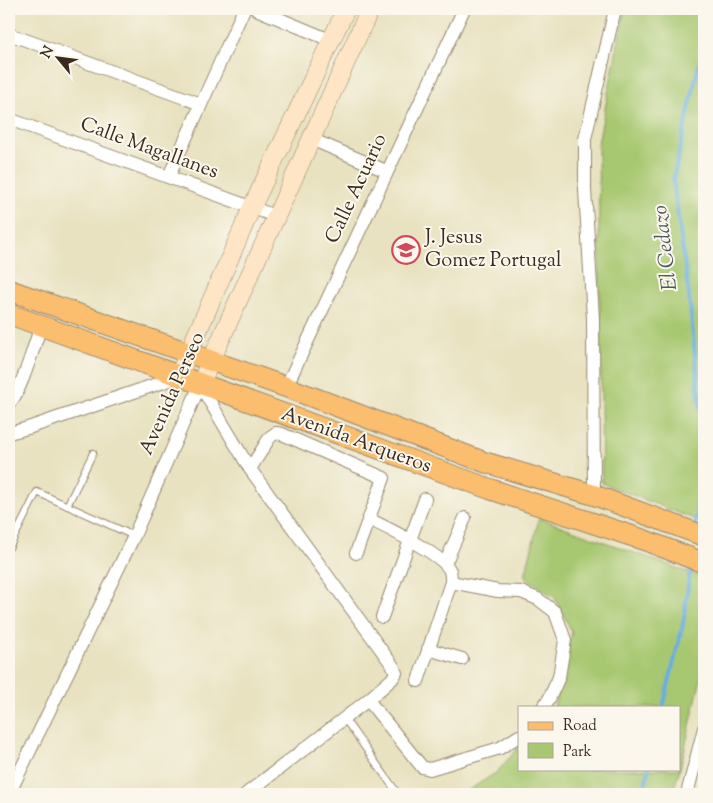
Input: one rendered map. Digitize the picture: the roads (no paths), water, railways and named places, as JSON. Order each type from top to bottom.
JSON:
[{"type":"main road","name":"Avenida Perseo","points":[[178,377],[252,207],[346,9]]},
{"type":"main road","name":"Avenida Perseo","points":[[200,385],[370,9]]},
{"type":"main road","name":"Avenida Arqueros","points":[[9,290],[286,387],[484,462],[594,496],[704,536]]},
{"type":"main road","name":"Avenida Arqueros","points":[[9,314],[490,489],[644,540],[704,563]]},
{"type":"street","points":[[169,176],[244,9]]},
{"type":"street","points":[[256,9],[330,40]]},
{"type":"street","name":"Calle Acuario","points":[[286,387],[386,171],[464,9]]},
{"type":"street","points":[[594,496],[593,318],[585,190],[585,139],[615,9]]},
{"type":"street","points":[[9,34],[201,104]]},
{"type":"street","name":"Calle Magallanes","points":[[9,119],[275,216]]},
{"type":"street","points":[[311,139],[386,171]]},
{"type":"street","points":[[9,402],[12,401],[18,390],[41,326]]},
{"type":"street","points":[[9,433],[178,377]]},
{"type":"street","points":[[200,385],[250,469],[393,666],[396,673],[392,679],[368,700],[253,792]]},
{"type":"street","name":"Avenida Perseo","points":[[9,794],[134,536],[200,385]]},
{"type":"street","points":[[250,469],[270,437],[276,433],[384,478],[356,553]]},
{"type":"street","points":[[382,617],[426,499]]},
{"type":"street","points":[[445,564],[465,518]]},
{"type":"street","points":[[368,519],[410,539],[445,564],[450,571],[451,582],[418,681]]},
{"type":"street","points":[[451,582],[521,592],[538,599],[555,612],[565,640],[559,677],[544,706]]},
{"type":"street","points":[[428,649],[462,659]]},
{"type":"street","points":[[368,700],[422,766],[430,770],[500,748],[518,737]]},
{"type":"street","points":[[687,794],[704,728]]},
{"type":"lane","points":[[67,506],[93,453]]},
{"type":"lane","points":[[9,548],[37,492],[134,536]]},
{"type":"lane","points":[[344,718],[398,794]]},
{"type":"waterway","name":"El Cedazo","points":[[704,53],[698,68],[673,180],[689,296],[704,442]]},
{"type":"waterway","name":"El Cedazo","points":[[695,527],[704,458]]},
{"type":"waterway","name":"El Cedazo","points":[[663,706],[683,624],[691,564]]},
{"type":"waterway","name":"El Cedazo","points":[[643,794],[649,770]]},
{"type":"place","name":"J. Jesus Gomez Portugal","points":[[406,250]]}]
